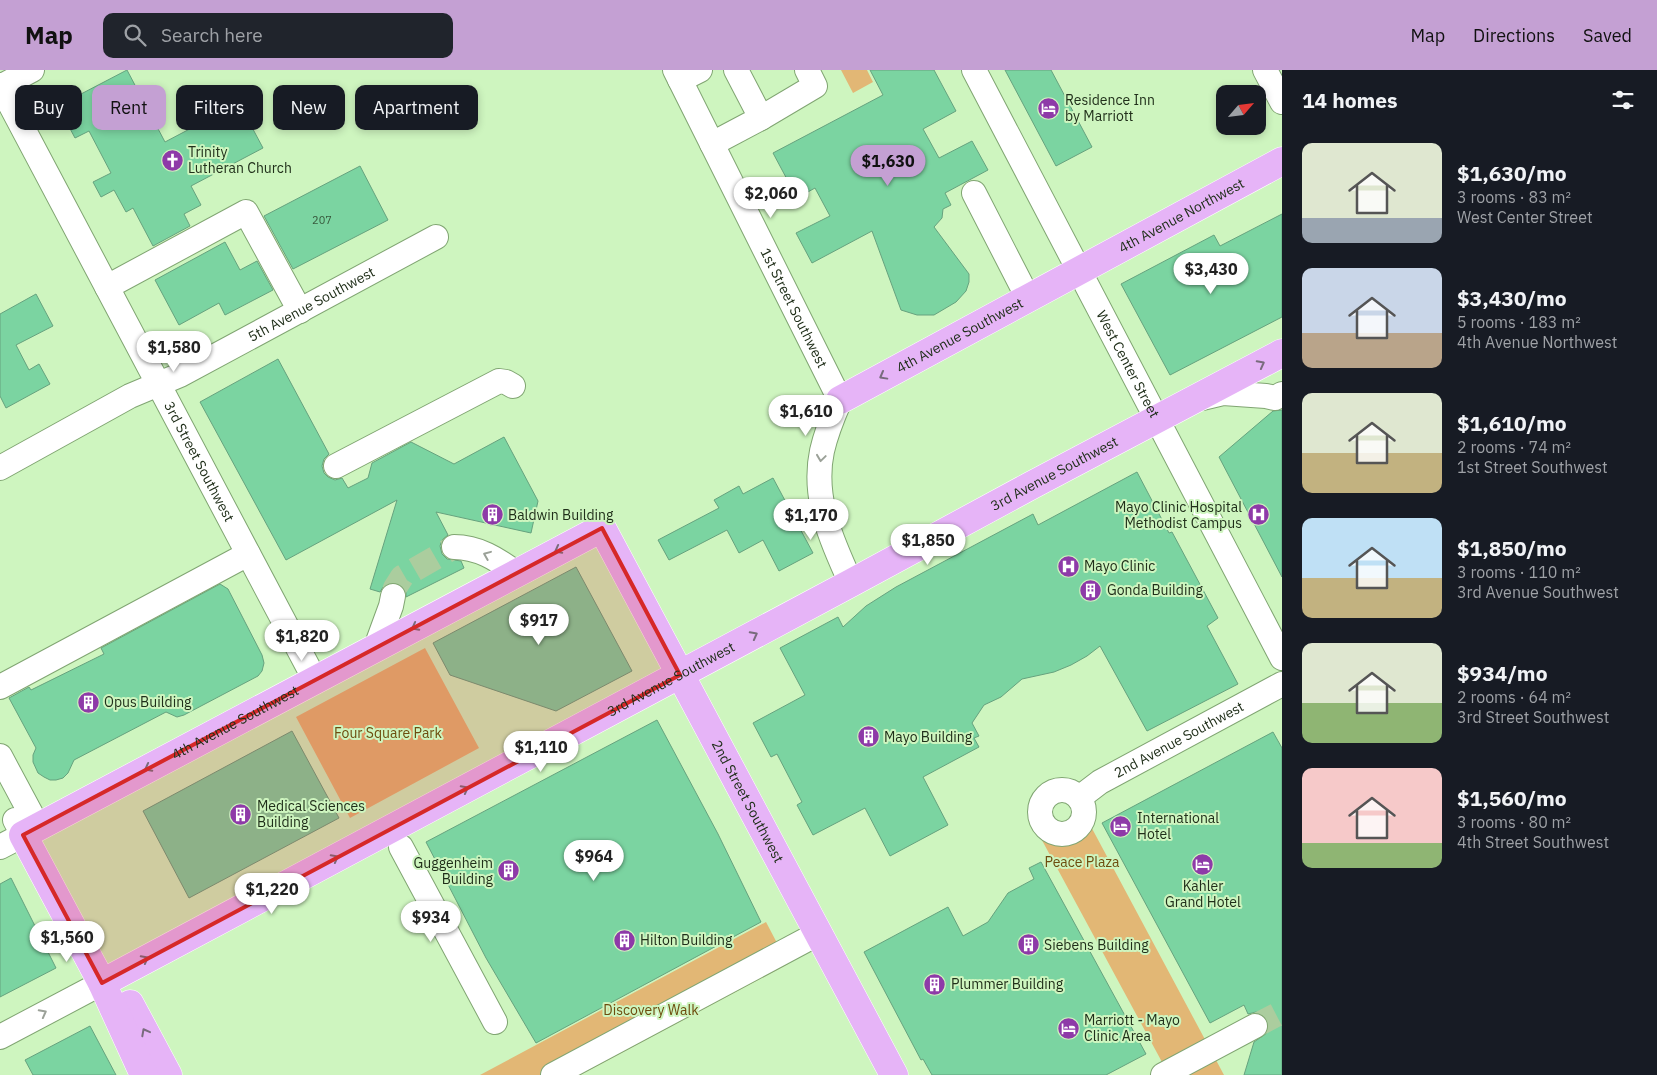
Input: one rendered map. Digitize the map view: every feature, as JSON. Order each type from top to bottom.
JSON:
[{"type":"main road","name":"4th Avenue Northwest","points":[[1080,269],[1282,161]]},
{"type":"main road","name":"4th Avenue Southwest","points":[[840,400],[1080,269]]},
{"type":"main road","name":"3rd Avenue Southwest","points":[[108,979],[1282,353]]},
{"type":"main road","name":"4th Avenue Southwest","points":[[20,837],[602,528]]},
{"type":"main road","name":"2nd Street Southwest","points":[[602,528],[894,1075]]},
{"type":"main road","points":[[20,837],[168,1075]]},
{"type":"main road","points":[[108,979],[144,1075]]},
{"type":"street","points":[[0,86],[32,70]]},
{"type":"street","points":[[736,70],[761,118]]},
{"type":"street","points":[[712,144],[816,86],[807,70]]},
{"type":"street","name":"West Center Street","points":[[974,70],[1080,269],[1282,658]]},
{"type":"street","points":[[1265,70],[1282,102]]},
{"type":"street","name":"1st Street Southwest","points":[[685,73],[712,144],[840,400]]},
{"type":"street","name":"3rd Street Southwest","points":[[0,86],[315,680]]},
{"type":"street","points":[[974,193],[1028,298]]},
{"type":"street","points":[[107,287],[246,212],[300,311]]},
{"type":"street","name":"5th Avenue Southwest","points":[[0,468],[130,396],[180,375],[436,237]]},
{"type":"street","points":[[336,466],[498,381],[506,382],[512,386]]},
{"type":"street","points":[[1193,401],[1223,393],[1274,398],[1282,394]]},
{"type":"street","points":[[840,400],[826,435],[822,451],[819,485],[829,534],[851,583]]},
{"type":"street","points":[[454,547],[468,547],[494,558],[516,573]]},
{"type":"street","points":[[0,687],[248,554]]},
{"type":"street","points":[[376,647],[393,596]]},
{"type":"street","name":"2nd Avenue Southwest","points":[[1079,798],[1100,782],[1282,684]]},
{"type":"street","points":[[0,756],[20,837]]},
{"type":"street","points":[[0,789],[20,837]]},
{"type":"street","points":[[401,847],[495,1022]]},
{"type":"street","points":[[553,1075],[819,932]]},
{"type":"street","name":"3rd Avenue Southwest","points":[[0,1037],[108,979]]},
{"type":"street","points":[[1163,1075],[1255,1026]]},
{"type":"highlighted area","points":[[602,528],[680,675],[102,983],[23,835]]},
{"type":"green space","points":[[841,70],[867,70],[873,82],[853,93]]},
{"type":"green space","name":"Four Square Park","points":[[425,648],[479,748],[350,818],[296,717]]},
{"type":"green space","name":"Peace Plaza","points":[[1088,821],[1224,1075],[1169,1075],[1037,831],[1069,837]]},
{"type":"green space","name":"Discovery Walk","points":[[766,922],[788,964],[580,1075],[480,1075]]},
{"type":"building","name":"Trinity Lutheran Church","points":[[127,70],[135,85],[98,85]]},
{"type":"building","points":[[870,70],[934,70],[956,111],[923,129],[939,158],[972,141],[988,170],[945,193],[951,205],[943,209],[942,218],[934,227],[969,274],[969,282],[966,291],[956,302],[934,315],[917,315],[901,310],[872,231],[812,263],[796,233],[830,216],[815,188],[797,198],[773,153],[883,95]]},
{"type":"building","name":"Residence Inn by Marriott","points":[[1005,70],[1051,70],[1092,147],[1056,166]]},
{"type":"building","name":"Trinity Lutheran Church","points":[[92,88],[92,130],[159,130],[165,142],[188,130],[253,130],[263,148],[191,186],[201,205],[184,214],[190,226],[153,246],[133,208],[126,212],[114,190],[101,197],[93,182],[111,173],[89,131],[75,138],[71,130],[82,130],[82,93]]},
{"type":"building","points":[[360,166],[388,220],[293,269],[264,216]]},
{"type":"building","points":[[1282,214],[1282,317],[1170,375],[1121,284],[1214,235],[1220,246]]},
{"type":"building","points":[[225,242],[240,270],[257,261],[273,290],[225,315],[219,303],[179,325],[155,280]]},
{"type":"building","points":[[36,294],[53,326],[16,345],[29,370],[39,364],[50,384],[6,408],[0,396],[0,314]]},
{"type":"building","points":[[278,359],[329,454],[324,459],[322,466],[324,473],[328,477],[335,480],[342,478],[348,488],[368,478],[372,463],[411,442],[454,464],[504,437],[538,501],[531,533],[436,512],[448,535],[442,540],[440,546],[442,554],[447,559],[461,561],[464,568],[406,597],[406,591],[396,583],[388,583],[380,592],[370,589],[397,500],[286,560],[200,402]]},
{"type":"building","points":[[1282,410],[1282,577],[1219,457],[1273,411]]},
{"type":"building","name":"Mayo Clinic","points":[[1137,472],[1169,533],[1172,532],[1218,618],[1207,626],[1238,684],[1147,731],[1100,646],[1071,665],[1054,672],[1022,679],[1001,697],[984,705],[972,723],[979,736],[974,738],[979,747],[923,777],[948,825],[890,856],[865,808],[813,835],[797,805],[802,802],[777,754],[771,757],[753,723],[805,695],[780,648],[838,617],[843,627],[866,606],[896,587],[1033,514],[1038,525]]},
{"type":"building","points":[[773,478],[813,553],[779,571],[763,540],[739,553],[727,530],[669,560],[658,540],[719,508],[714,500],[739,486],[743,494]]},
{"type":"building","points":[[576,567],[632,671],[556,711],[450,675],[433,643]]},
{"type":"building","points":[[220,584],[228,589],[262,655],[264,663],[262,671],[258,676],[184,715],[177,717],[166,712],[74,760],[68,773],[63,778],[50,780],[38,773],[33,762],[36,748],[9,698],[29,687],[31,690],[104,654],[101,648]]},
{"type":"building","points":[[657,720],[718,834],[761,922],[536,1043],[486,958],[426,842]]},
{"type":"building","name":"Medical Sciences Building","points":[[292,731],[339,818],[189,898],[143,811]]},
{"type":"building","name":"Kahler Grand Hotel","points":[[1273,732],[1282,748],[1282,1075],[1244,1075],[1254,1042],[1267,1033],[1269,1026],[1267,1019],[1262,1014],[1256,1012],[1248,1014],[1244,1005],[1210,1023],[1102,823]]},
{"type":"building","points":[[1041,862],[1146,1054],[1106,1075],[932,1075],[923,1059],[921,1060],[864,952],[948,907],[963,936],[988,922],[1008,893],[1034,879],[1029,868]]},
{"type":"building","points":[[11,878],[56,968],[0,997],[0,884]]},
{"type":"building","points":[[90,1026],[116,1075],[33,1075],[25,1060]]},
{"type":"tunnel","points":[[393,596],[395,588],[402,577],[454,547]]},
{"type":"tunnel","points":[[1255,1026],[1282,1012]]},
{"type":"place","name":"Residence Inn by Marriott","points":[[1049,108]]},
{"type":"place","name":"Trinity Lutheran Church","points":[[172,160]]},
{"type":"place","name":"Baldwin Building","points":[[492,515]]},
{"type":"place","name":"Mayo Clinic Hospital Methodist Campus","points":[[1258,515]]},
{"type":"place","name":"Mayo Clinic","points":[[1068,566]]},
{"type":"place","name":"Gonda Building","points":[[1091,590]]},
{"type":"place","name":"Opus Building","points":[[88,702]]},
{"type":"place","name":"Mayo Building","points":[[868,737]]},
{"type":"place","name":"Medical Sciences Building","points":[[241,814]]},
{"type":"place","name":"International Hotel","points":[[1121,826]]},
{"type":"place","name":"Kahler Grand Hotel","points":[[1203,864]]},
{"type":"place","name":"Guggenheim Building","points":[[509,871]]},
{"type":"place","name":"Hilton Building","points":[[624,940]]},
{"type":"place","name":"Siebens Building","points":[[1028,945]]},
{"type":"place","name":"Plummer Building","points":[[935,984]]},
{"type":"place","name":"Marriott - Mayo Clinic Area","points":[[1068,1028]]}]
